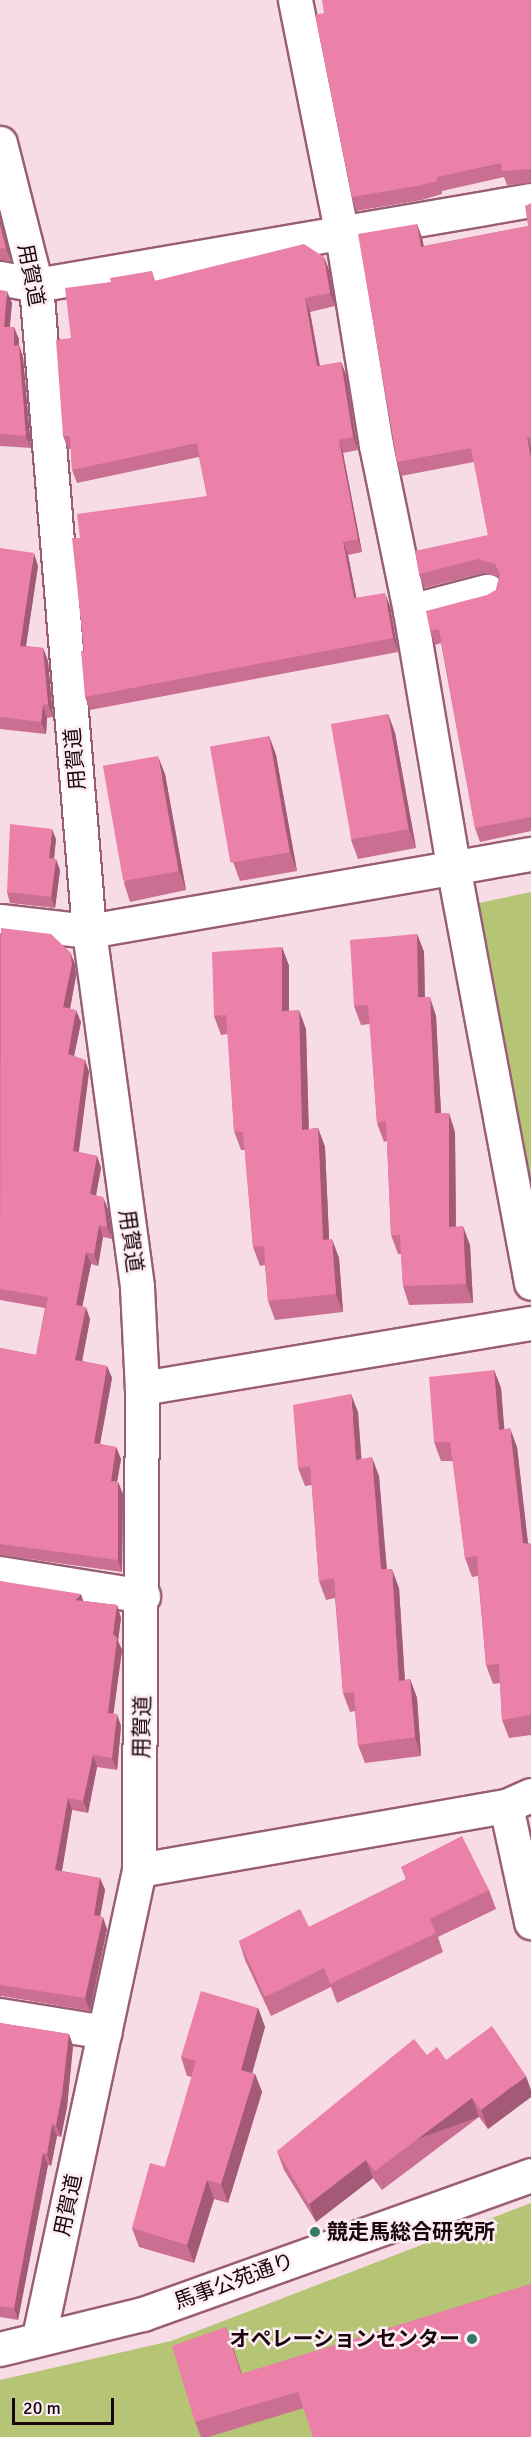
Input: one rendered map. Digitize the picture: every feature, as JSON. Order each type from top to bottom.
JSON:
[{"type":"street","points":[[295,0],[342,235],[376,446],[410,611],[453,866],[531,1283]]},
{"type":"street","name":"用賀道","points":[[0,143],[36,285],[88,931],[137,1287],[142,1388],[143,1596],[139,1870],[39,2338]]},
{"type":"street","points":[[0,278],[36,285],[342,235],[531,200]]},
{"type":"street","points":[[410,611],[487,591]]},
{"type":"street","points":[[0,921],[88,931],[531,854]]},
{"type":"street","points":[[142,1388],[531,1323]]},
{"type":"street","points":[[0,1573],[143,1596]]},
{"type":"street","points":[[139,1870],[518,1800],[531,1922]]},
{"type":"street","points":[[0,2015],[105,2032]]},
{"type":"street","name":"馬事公苑通り","points":[[0,2349],[143,2313],[531,2175]]},
{"type":"green space","points":[[531,892],[531,1187],[474,904]]},
{"type":"green space","points":[[531,2203],[531,2437],[0,2437],[0,2380],[171,2341]]},
{"type":"building","points":[[322,0],[531,0],[531,169],[502,171],[501,163],[437,177],[437,181],[417,186],[352,197],[315,15],[324,13]]},
{"type":"building","points":[[531,203],[531,437],[527,437],[531,459],[531,817],[475,828],[439,629],[430,631],[426,611],[487,595],[496,590],[500,573],[495,564],[478,559],[419,574],[415,551],[488,535],[471,448],[397,462],[358,234],[417,224],[421,247],[528,226],[525,206]]},
{"type":"building","points":[[0,225],[6,249],[0,248]]},
{"type":"building","points":[[304,244],[324,257],[330,293],[305,298],[317,366],[341,362],[353,437],[339,440],[358,539],[343,542],[354,598],[385,593],[393,638],[85,697],[81,651],[84,651],[72,538],[80,538],[77,514],[207,496],[197,443],[72,470],[70,436],[63,436],[56,340],[71,338],[65,288],[111,282],[110,278],[152,271],[154,281]]},
{"type":"building","points":[[0,290],[7,291],[4,327],[14,327],[14,346],[19,345],[26,436],[0,434]]},
{"type":"building","points":[[0,548],[34,553],[20,646],[43,648],[48,704],[43,705],[41,722],[0,717]]},
{"type":"building","points":[[388,714],[408,829],[351,839],[331,724]]},
{"type":"building","points":[[269,736],[289,852],[230,863],[210,746]]},
{"type":"building","points":[[158,756],[178,871],[123,881],[103,766]]},
{"type":"building","points":[[10,824],[52,829],[49,858],[56,859],[51,897],[7,892]]},
{"type":"building","points":[[1,928],[51,934],[70,952],[72,964],[63,1007],[76,1010],[68,1054],[85,1060],[73,1151],[97,1156],[90,1194],[103,1197],[107,1227],[99,1225],[94,1254],[86,1252],[76,1305],[86,1307],[75,1360],[107,1366],[94,1443],[116,1447],[111,1481],[118,1482],[118,1560],[0,1544],[0,1348],[36,1355],[48,1297],[0,1289]]},
{"type":"building","points":[[417,934],[418,997],[430,997],[435,1113],[449,1113],[449,1227],[463,1226],[466,1284],[403,1286],[400,1235],[391,1235],[386,1121],[377,1123],[368,1005],[354,1006],[350,940]]},
{"type":"building","points":[[282,947],[282,1011],[299,1010],[302,1130],[318,1128],[323,1240],[332,1239],[336,1294],[268,1301],[264,1246],[253,1247],[243,1132],[234,1131],[226,1015],[214,1016],[212,952]]},
{"type":"building","points":[[494,1370],[499,1430],[510,1428],[523,1543],[531,1544],[531,1715],[502,1720],[499,1664],[486,1665],[477,1556],[465,1558],[450,1442],[434,1442],[429,1377]]},
{"type":"building","points":[[351,1394],[356,1460],[372,1457],[381,1569],[392,1569],[399,1681],[410,1679],[415,1737],[358,1745],[354,1692],[343,1693],[334,1578],[319,1581],[310,1466],[298,1468],[293,1405]]},
{"type":"building","points":[[0,1581],[81,1594],[75,1600],[117,1605],[113,1634],[117,1638],[108,1713],[117,1714],[112,1758],[93,1755],[83,1801],[68,1798],[55,1870],[100,1878],[94,1915],[103,1917],[85,1998],[0,1985]]},
{"type":"building","points":[[462,1836],[489,1890],[430,1919],[436,1933],[330,1984],[324,1968],[265,1997],[239,1941],[300,1909],[309,1927],[407,1879],[401,1867]]},
{"type":"building","points":[[201,1991],[258,2008],[241,2070],[255,2074],[221,2184],[207,2180],[187,2245],[132,2228],[150,2163],[165,2167],[196,2061],[181,2057]]},
{"type":"building","points":[[0,2023],[69,2034],[56,2125],[52,2124],[47,2154],[43,2153],[14,2308],[0,2306]]},
{"type":"building","points":[[492,2026],[526,2076],[481,2110],[472,2098],[375,2171],[366,2160],[309,2204],[277,2151],[414,2039],[427,2055],[437,2047],[446,2060]]},
{"type":"building","name":"オペレーションセンター","points":[[531,2284],[531,2437],[313,2437],[298,2392],[195,2422],[172,2346],[226,2327],[241,2374]]},
{"type":"place","name":"競走馬総合研究所","points":[[315,2232]]},
{"type":"place","name":"オペレーションセンター","points":[[472,2339]]}]
